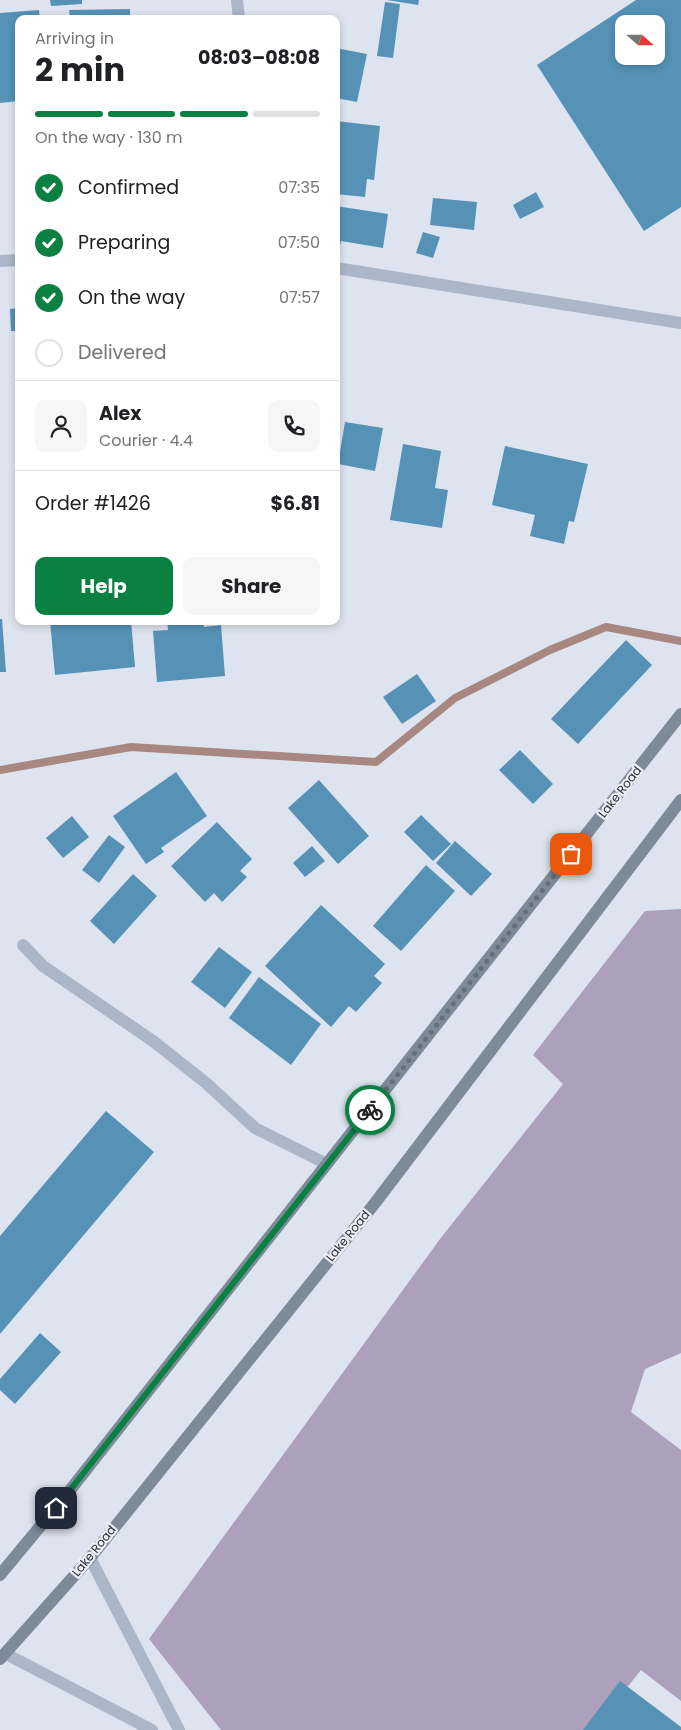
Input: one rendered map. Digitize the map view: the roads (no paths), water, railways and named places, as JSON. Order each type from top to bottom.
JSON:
[{"type":"main road","name":"Lake Road","points":[[0,1575],[67,1494],[681,714]]},
{"type":"main road","name":"Lake Road","points":[[3,1656],[90,1558],[375,1203],[681,800]]},
{"type":"street","points":[[237,0],[239,15]]},
{"type":"street","points":[[0,261],[15,260]]},
{"type":"street","points":[[340,269],[681,323]]},
{"type":"street","points":[[23,945],[43,966],[153,1042],[206,1082],[255,1128],[328,1164]]},
{"type":"street","points":[[90,1558],[179,1730]]},
{"type":"street","points":[[3,1656],[152,1730]]},
{"type":"waterway","points":[[0,770],[131,747],[376,762],[455,698],[550,650],[606,627],[681,641]]}]
